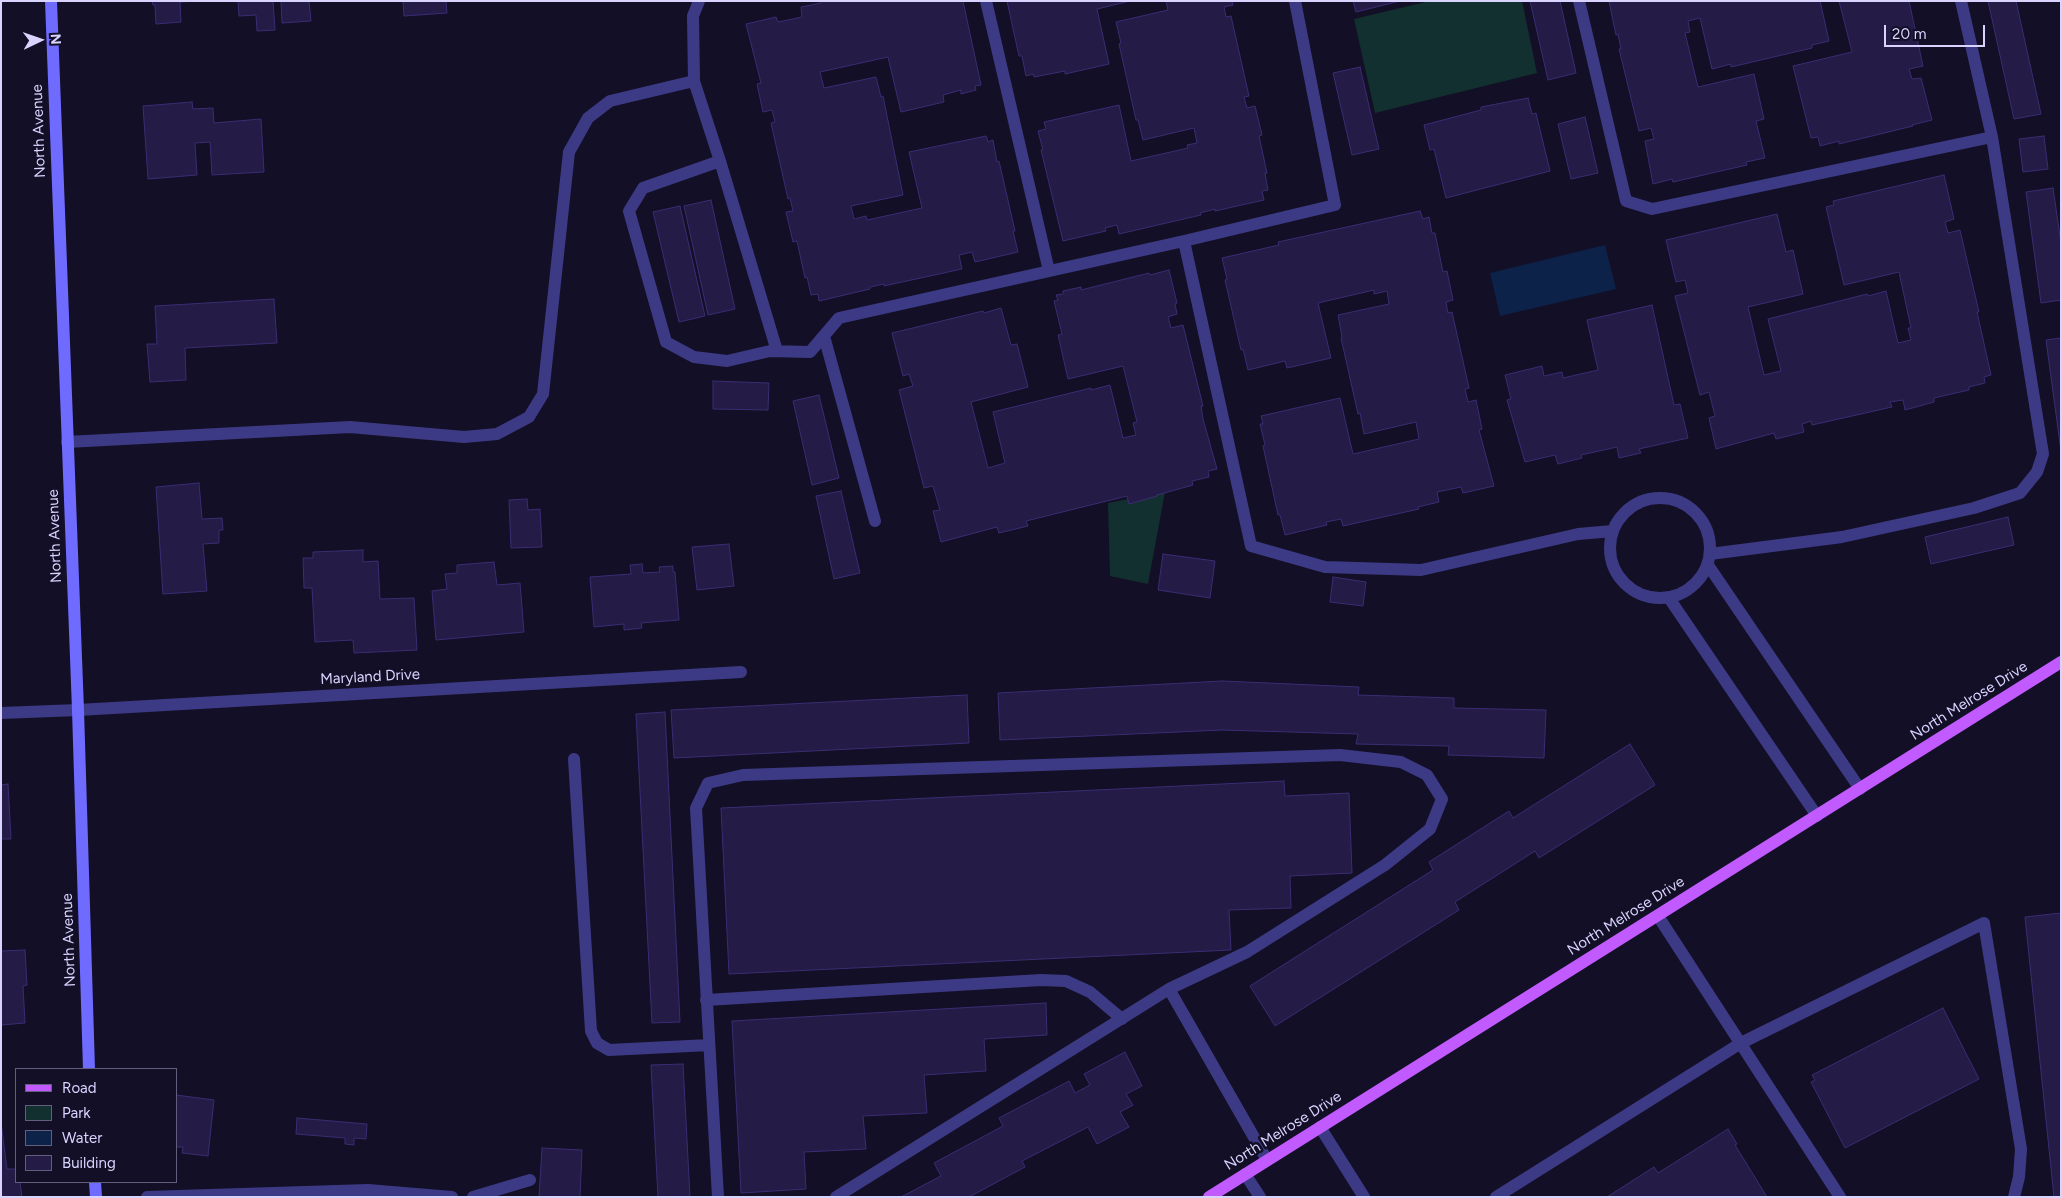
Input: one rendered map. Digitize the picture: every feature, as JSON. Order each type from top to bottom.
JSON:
[{"type":"main road","name":"North Avenue","points":[[51,1],[78,710],[89,1068]]},
{"type":"main road","name":"North Melrose Drive","points":[[1209,1197],[2061,662]]},
{"type":"main road","points":[[95,1183],[96,1197]]},
{"type":"street","points":[[699,1],[693,16],[694,80],[778,351]]},
{"type":"street","points":[[986,1],[1049,271]]},
{"type":"street","points":[[720,161],[643,188],[629,211],[666,342],[694,357],[727,361],[770,351],[810,352],[838,318],[1184,241],[1335,205],[1295,1]]},
{"type":"street","points":[[1579,1],[1626,201],[1635,204],[1652,209],[1992,136]]},
{"type":"street","points":[[1709,559],[1842,537],[1974,508],[2020,492],[2037,472],[2043,454],[1992,136],[1961,1]]},
{"type":"street","points":[[68,442],[350,427],[464,437],[497,434],[529,417],[543,394],[568,152],[588,118],[610,101],[694,80]]},
{"type":"street","points":[[1184,241],[1251,546],[1325,566],[1421,570],[1578,534],[1612,531]]},
{"type":"street","points":[[824,336],[875,521]]},
{"type":"street","points":[[1666,498],[1682,503],[1696,512],[1706,526],[1710,542],[1709,559],[1704,573],[1695,585],[1683,593],[1669,598],[1654,599],[1640,595],[1627,586],[1617,575],[1611,561],[1612,531],[1621,516],[1633,505],[1649,499],[1666,498]]},
{"type":"street","points":[[1709,559],[1860,789]]},
{"type":"street","points":[[1669,598],[1817,816]]},
{"type":"street","name":"Maryland Drive","points":[[1,713],[741,672]]},
{"type":"street","points":[[718,1197],[696,808],[708,783],[742,775],[1340,755],[1401,762],[1427,775],[1442,799],[1430,829],[1385,865],[1247,952],[1169,989],[836,1197]]},
{"type":"street","points":[[574,759],[591,1031],[597,1043],[609,1050],[709,1045]]},
{"type":"street","points":[[1658,916],[1840,1197]]},
{"type":"street","points":[[1496,1197],[1741,1043],[1984,923],[2021,1149],[2019,1177],[2014,1197]]},
{"type":"street","points":[[706,1000],[1031,981],[1066,981],[1090,992],[1122,1019]]},
{"type":"street","points":[[1169,989],[1267,1160]]},
{"type":"street","points":[[1320,1127],[1364,1197]]},
{"type":"street","points":[[1245,1174],[1260,1197]]},
{"type":"street","points":[[473,1197],[530,1180]]},
{"type":"street","points":[[147,1197],[368,1190],[452,1197]]},
{"type":"green space","points":[[1430,1],[1522,1],[1537,73],[1375,113],[1354,19]]},
{"type":"green space","points":[[1165,492],[1148,584],[1110,576],[1108,503]]},
{"type":"water","points":[[1605,245],[1616,289],[1500,316],[1490,273]]},
{"type":"building","points":[[152,1],[199,1],[180,2],[181,22],[156,24],[155,5],[153,5]]},
{"type":"building","points":[[238,1],[273,1],[275,30],[257,31],[256,15],[239,16]]},
{"type":"building","points":[[281,1],[309,1],[311,21],[282,23]]},
{"type":"building","points":[[403,1],[446,1],[447,13],[404,16]]},
{"type":"building","points":[[821,1],[963,1],[981,85],[975,86],[976,90],[961,94],[961,90],[943,95],[944,102],[901,112],[888,57],[820,72],[824,88],[876,77],[881,97],[883,96],[903,195],[851,206],[854,219],[866,216],[867,220],[922,208],[909,152],[986,136],[988,142],[993,140],[997,162],[999,161],[1018,252],[975,262],[972,252],[959,255],[962,269],[884,286],[884,284],[870,287],[870,289],[819,301],[818,294],[811,295],[807,277],[805,278],[797,241],[793,242],[786,212],[793,211],[790,198],[788,199],[771,123],[775,122],[772,110],[763,112],[757,84],[761,83],[746,24],[776,17],[778,22],[802,17],[801,7],[821,3]]},
{"type":"building","points":[[1007,1],[1130,1],[1097,9],[1109,64],[1065,74],[1065,71],[1034,77],[1033,74],[1026,76],[1022,56],[1019,56]]},
{"type":"building","points":[[1166,1],[1232,1],[1233,5],[1224,7],[1226,17],[1231,16],[1249,96],[1244,97],[1247,108],[1255,106],[1262,135],[1259,136],[1267,173],[1265,173],[1268,190],[1262,191],[1264,200],[1215,211],[1215,209],[1200,213],[1201,215],[1119,234],[1117,225],[1105,228],[1106,231],[1063,241],[1041,150],[1043,150],[1038,131],[1046,129],[1044,122],[1119,105],[1131,161],[1188,148],[1187,145],[1197,143],[1194,128],[1143,140],[1138,120],[1136,120],[1119,44],[1121,43],[1116,22],[1168,10]]},
{"type":"building","points":[[1353,1],[1400,1],[1356,12]]},
{"type":"building","points":[[1530,1],[1560,1],[1576,73],[1548,80]]},
{"type":"building","points":[[1609,1],[1820,1],[1829,41],[1812,45],[1812,48],[1731,67],[1731,64],[1712,69],[1700,18],[1688,21],[1690,32],[1685,33],[1698,87],[1754,74],[1764,119],[1756,121],[1765,158],[1746,162],[1747,165],[1673,182],[1672,179],[1653,184],[1645,141],[1654,139],[1651,128],[1639,131]]},
{"type":"building","points":[[1839,1],[1909,1],[1923,66],[1909,69],[1912,79],[1921,78],[1932,120],[1839,144],[1839,141],[1820,146],[1818,137],[1811,138],[1793,66],[1852,52]]},
{"type":"building","points":[[1988,1],[2016,1],[2041,114],[2014,119]]},
{"type":"building","points":[[1360,67],[1379,149],[1352,155],[1333,73]]},
{"type":"building","points":[[1528,98],[1532,114],[1536,113],[1550,171],[1446,198],[1434,149],[1430,150],[1424,125],[1481,110],[1481,107]]},
{"type":"building","points":[[192,102],[193,109],[213,108],[214,123],[261,119],[264,172],[212,175],[210,142],[195,143],[197,175],[148,179],[143,106]]},
{"type":"building","points":[[1585,117],[1598,173],[1571,179],[1558,124]]},
{"type":"building","points":[[2044,136],[2048,169],[2023,172],[2019,139]]},
{"type":"building","points":[[1944,175],[1954,219],[1945,222],[1948,233],[1960,230],[1991,375],[1984,377],[1985,383],[1969,387],[1969,390],[1934,398],[1934,402],[1905,410],[1903,400],[1890,402],[1892,407],[1812,425],[1811,421],[1802,424],[1804,432],[1776,439],[1774,433],[1716,449],[1709,418],[1715,416],[1709,392],[1700,395],[1675,296],[1688,293],[1685,280],[1676,282],[1666,240],[1777,214],[1786,252],[1793,250],[1803,294],[1748,307],[1764,375],[1781,371],[1768,319],[1867,294],[1868,296],[1886,291],[1898,343],[1911,340],[1908,328],[1911,328],[1899,272],[1844,285],[1826,207],[1834,205],[1833,201]]},
{"type":"building","points":[[2053,188],[2061,243],[2061,300],[2041,303],[2026,192]]},
{"type":"building","points":[[711,200],[735,309],[708,315],[684,206]]},
{"type":"building","points":[[680,206],[705,316],[679,322],[653,212]]},
{"type":"building","points":[[1420,211],[1423,219],[1429,217],[1432,233],[1435,233],[1443,272],[1447,271],[1453,300],[1446,302],[1448,313],[1452,312],[1469,388],[1465,389],[1468,402],[1476,400],[1482,429],[1479,430],[1494,486],[1463,493],[1461,487],[1437,492],[1439,502],[1418,507],[1419,509],[1343,526],[1341,519],[1326,522],[1327,525],[1285,535],[1280,515],[1278,515],[1263,446],[1265,445],[1260,424],[1263,424],[1261,416],[1340,398],[1353,454],[1419,439],[1416,422],[1364,434],[1341,338],[1338,315],[1389,304],[1387,291],[1374,294],[1374,290],[1318,303],[1331,358],[1287,368],[1285,361],[1248,370],[1243,349],[1241,350],[1225,280],[1227,279],[1222,258],[1279,245],[1278,242]]},
{"type":"building","points":[[1169,270],[1177,303],[1175,304],[1177,314],[1168,317],[1171,328],[1183,325],[1203,406],[1201,406],[1203,419],[1217,469],[1208,471],[1209,477],[1192,481],[1193,485],[1129,504],[1127,496],[1026,521],[1028,526],[999,533],[997,527],[941,542],[933,511],[940,510],[933,486],[924,488],[899,390],[913,386],[909,374],[903,376],[892,333],[1001,308],[1011,345],[1017,344],[1028,387],[971,402],[988,468],[1005,463],[993,412],[1091,388],[1091,390],[1110,385],[1123,438],[1136,435],[1133,423],[1137,422],[1123,366],[1068,379],[1058,335],[1062,334],[1054,301],[1058,300],[1056,295],[1063,294],[1063,291],[1081,287],[1081,290],[1149,273],[1150,275]]},
{"type":"building","points":[[274,299],[277,343],[185,348],[186,380],[150,382],[147,344],[157,344],[155,306]]},
{"type":"building","points":[[1652,305],[1674,405],[1680,404],[1688,438],[1639,449],[1641,453],[1619,458],[1617,447],[1581,455],[1582,458],[1558,464],[1555,455],[1525,462],[1507,400],[1511,399],[1505,375],[1542,366],[1544,376],[1562,372],[1563,378],[1598,370],[1587,320]]},
{"type":"building","points":[[2061,338],[2061,451],[2046,340]]},
{"type":"building","points":[[713,381],[769,383],[768,410],[713,409]]},
{"type":"building","points":[[819,395],[839,478],[812,485],[793,401]]},
{"type":"building","points":[[199,483],[202,519],[222,518],[223,530],[219,530],[219,543],[203,544],[207,591],[163,594],[156,487]]},
{"type":"building","points":[[841,491],[860,573],[834,579],[816,496]]},
{"type":"building","points":[[527,499],[528,510],[540,509],[542,547],[511,548],[509,500]]},
{"type":"building","points":[[2008,517],[2014,545],[1931,564],[1925,537]]},
{"type":"building","points":[[729,544],[734,586],[697,590],[692,547]]},
{"type":"building","points":[[363,550],[363,562],[378,561],[380,599],[414,598],[417,650],[354,653],[353,640],[315,642],[312,588],[304,588],[303,558],[313,558],[313,552]]},
{"type":"building","points":[[1163,554],[1215,561],[1210,598],[1158,590]]},
{"type":"building","points":[[494,562],[497,585],[520,583],[524,632],[436,640],[432,591],[447,589],[445,574],[457,573],[457,565]]},
{"type":"building","points":[[642,564],[643,573],[660,572],[659,567],[673,566],[679,620],[641,623],[642,628],[624,630],[624,624],[594,627],[590,577],[631,574],[630,565]]},
{"type":"building","points":[[1333,577],[1366,582],[1363,606],[1330,602]]},
{"type":"building","points":[[1222,681],[1359,687],[1358,695],[1454,698],[1454,708],[1546,710],[1544,758],[1448,755],[1449,746],[1356,744],[1358,734],[1222,730],[1000,740],[998,693]]},
{"type":"building","points":[[967,695],[969,743],[674,758],[671,710]]},
{"type":"building","points":[[665,712],[680,1022],[652,1023],[636,714]]},
{"type":"building","points":[[1630,744],[1655,785],[1539,858],[1535,851],[1455,902],[1459,910],[1275,1026],[1250,986],[1433,870],[1429,862],[1509,811],[1513,818]]},
{"type":"building","points":[[1284,781],[1285,796],[1349,793],[1352,873],[1290,876],[1291,908],[1229,910],[1231,950],[729,974],[721,808]]},
{"type":"building","points":[[8,784],[11,839],[1,839],[1,785]]},
{"type":"building","points":[[2061,913],[2061,1197],[2054,1197],[2025,917]]},
{"type":"building","points":[[25,950],[27,985],[23,986],[25,1023],[1,1025],[1,951]]},
{"type":"building","points":[[1046,1003],[1047,1035],[984,1039],[986,1071],[924,1075],[927,1113],[863,1116],[866,1149],[804,1152],[806,1189],[741,1193],[732,1021]]},
{"type":"building","points":[[1943,1008],[1979,1079],[1845,1148],[1811,1082],[1815,1080],[1812,1075]]},
{"type":"building","points":[[1125,1052],[1142,1086],[1126,1094],[1133,1105],[1120,1112],[1129,1127],[1097,1144],[1088,1127],[1022,1161],[1025,1167],[969,1197],[901,1197],[941,1176],[934,1163],[1003,1126],[999,1118],[1069,1081],[1075,1093],[1090,1085],[1084,1074]]},
{"type":"building","points":[[683,1064],[690,1197],[658,1197],[651,1065]]},
{"type":"building","points":[[178,1095],[214,1100],[208,1156],[182,1153],[183,1147],[178,1147]]},
{"type":"building","points":[[297,1118],[367,1124],[366,1139],[354,1138],[354,1145],[345,1144],[345,1138],[296,1134]]},
{"type":"building","points":[[1,1122],[7,1169],[15,1169],[15,1183],[20,1183],[22,1197],[1,1197]]},
{"type":"building","points":[[1728,1129],[1737,1144],[1735,1145],[1767,1197],[1607,1197],[1654,1167],[1658,1173]]},
{"type":"building","points":[[542,1148],[582,1150],[580,1197],[539,1197]]}]
